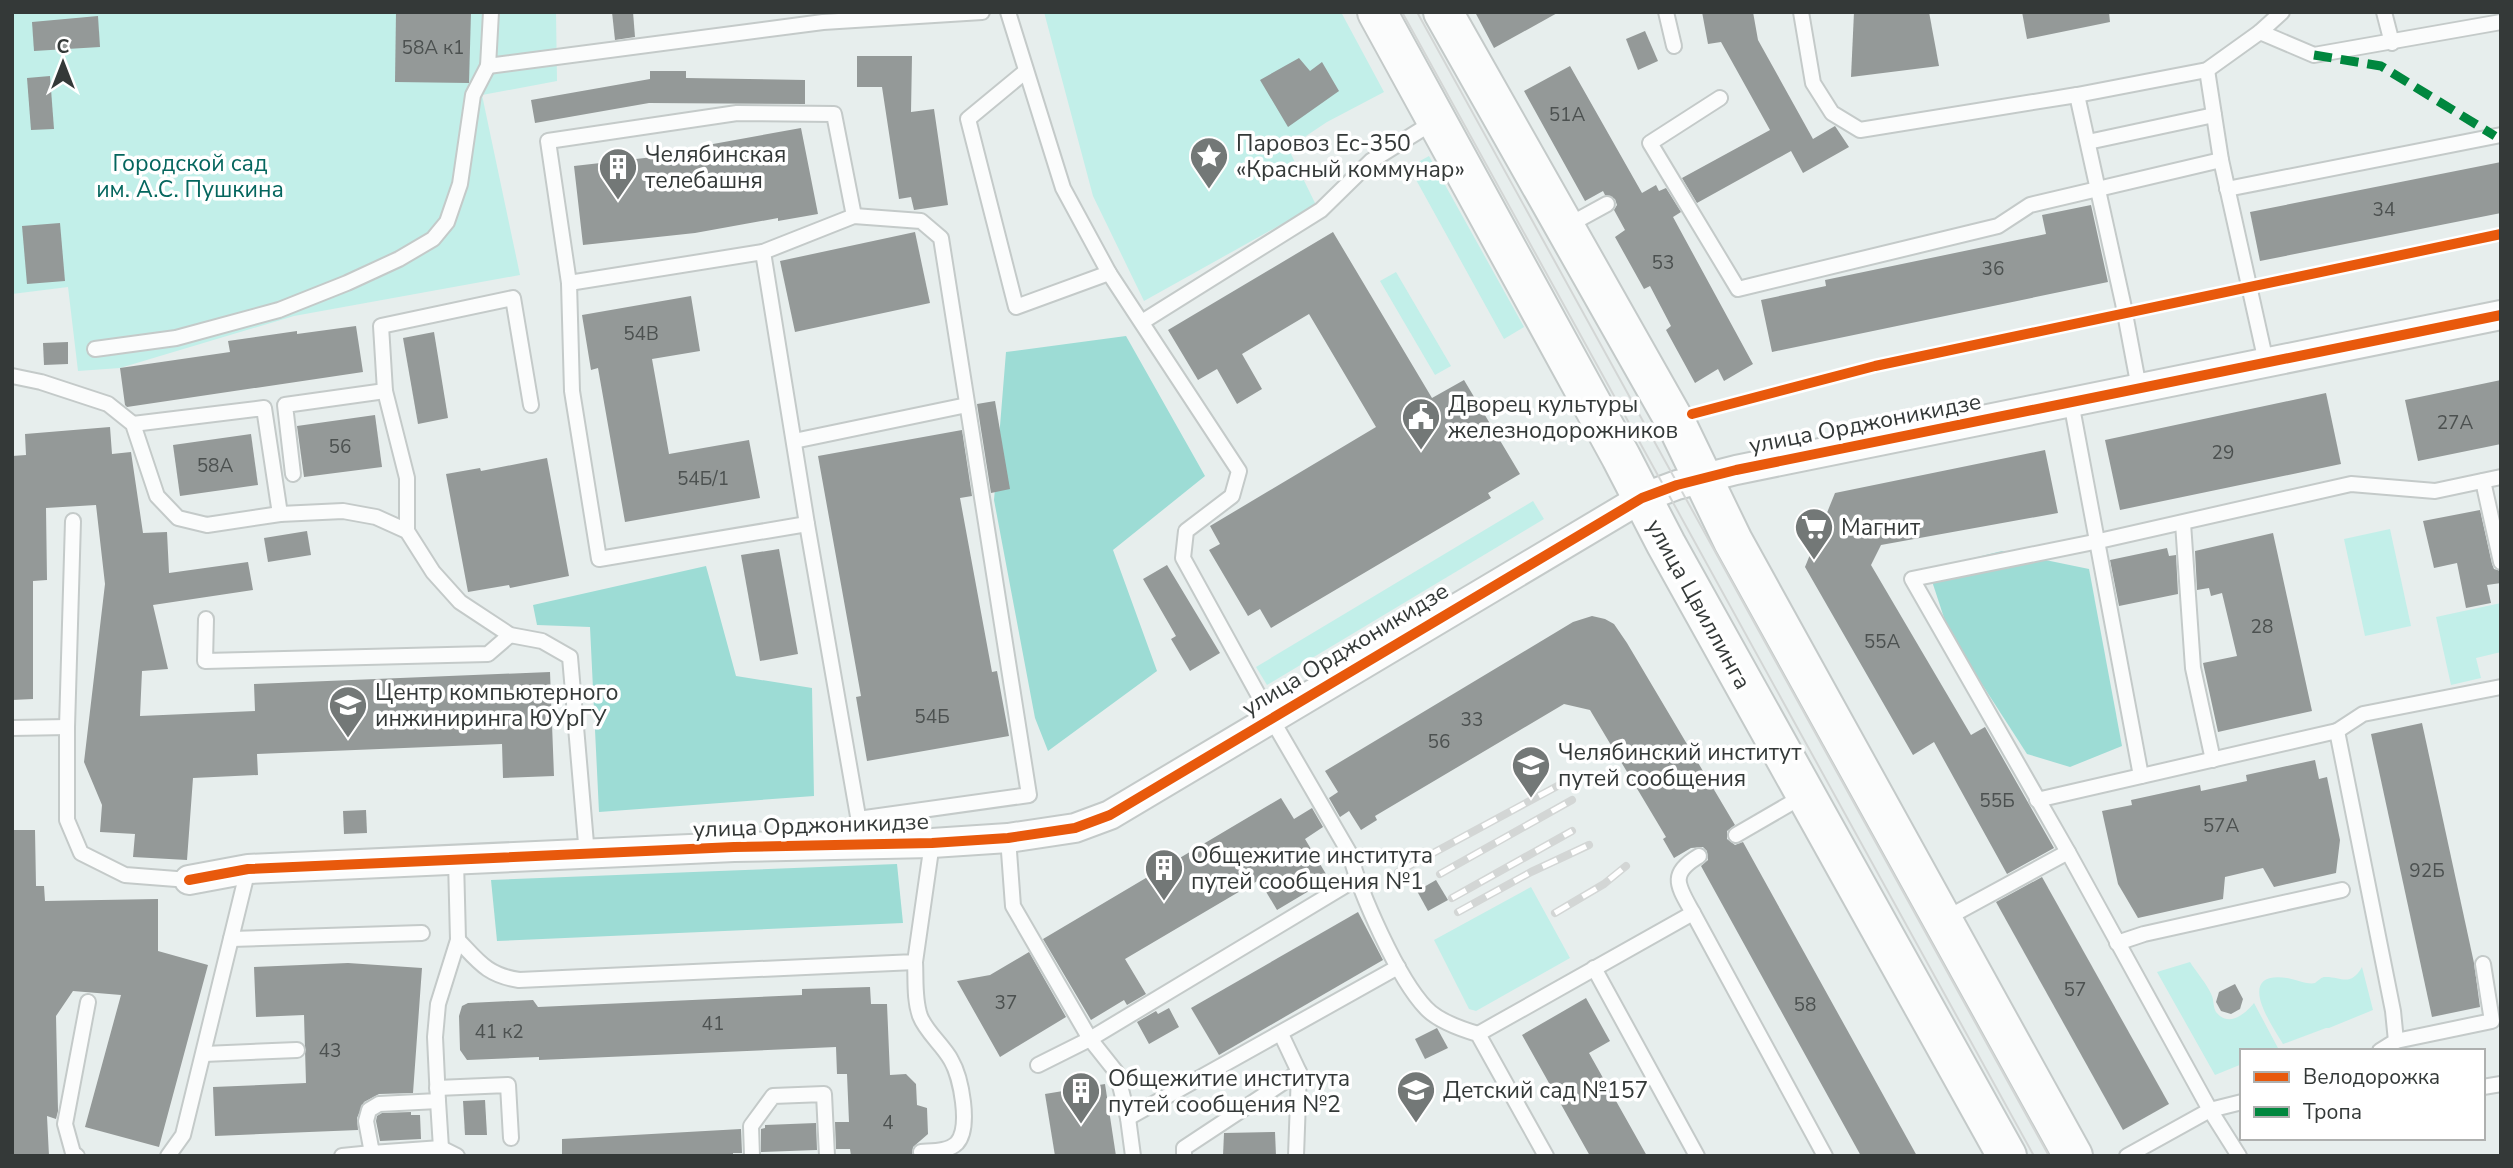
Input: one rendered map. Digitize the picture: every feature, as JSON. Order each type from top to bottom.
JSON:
[{"type":"main road","name":"улица Цвиллинга","points":[[1377,12],[1805,795],[2007,1156]]},
{"type":"main road","points":[[1443,12],[1678,428],[1740,553],[2073,1156]]},
{"type":"street","name":"улица Орджоникидзе","points":[[190,880],[248,869],[587,856],[734,847],[860,832],[932,843],[1008,838],[1075,828],[1110,815],[1642,498],[1677,485],[1736,470],[2501,315]]},
{"type":"lane","points":[[95,349],[176,338],[279,310],[347,283],[399,259],[433,239],[447,222],[460,184],[473,95],[488,66],[491,12]]},
{"type":"lane","points":[[488,66],[823,22],[888,15],[982,12]]},
{"type":"lane","points":[[1008,12],[1063,188],[1109,273],[1238,471],[1232,496],[1186,531],[1183,558],[1350,854],[1356,878],[1398,967],[1426,1009],[1460,1029],[1478,1034],[1693,912]]},
{"type":"lane","points":[[1666,12],[1674,46]]},
{"type":"lane","points":[[1801,12],[1813,83],[1832,113],[1860,130],[2077,95],[2207,69],[2260,32],[2282,12]]},
{"type":"lane","points":[[2384,12],[2392,43]]},
{"type":"lane","points":[[2260,32],[2314,55],[2501,22]]},
{"type":"lane","points":[[2207,69],[2221,160],[2266,362]]},
{"type":"lane","points":[[1026,71],[968,119],[1016,307],[1109,273]]},
{"type":"lane","points":[[2077,95],[2139,388]]},
{"type":"lane","points":[[1720,98],[1650,143],[1738,289],[1998,226],[2030,205],[2221,160]]},
{"type":"lane","points":[[807,524],[599,559],[572,391],[569,283],[548,141],[737,113],[834,114],[854,216]]},
{"type":"lane","points":[[2088,142],[2214,115]]},
{"type":"lane","points":[[1142,322],[1321,210],[1371,161],[1437,120]]},
{"type":"lane","points":[[2227,189],[2501,135]]},
{"type":"lane","points":[[1564,227],[1606,204]]},
{"type":"lane","points":[[569,283],[763,251],[854,216],[921,221],[940,238],[1029,794],[860,832],[763,251]]},
{"type":"lane","points":[[531,405],[513,298],[381,326],[386,391],[407,478],[407,531],[433,572],[460,602],[510,635],[542,641],[570,657],[587,856]]},
{"type":"lane","points":[[12,376],[41,382],[108,404],[133,424],[157,496],[177,519],[207,524],[281,514],[343,512],[376,517],[407,531]]},
{"type":"lane","points":[[293,474],[285,405],[386,391]]},
{"type":"lane","points":[[2071,402],[2141,776]]},
{"type":"lane","points":[[794,441],[967,405]]},
{"type":"lane","points":[[133,424],[264,408],[281,514]]},
{"type":"lane","points":[[2239,1156],[2210,1110],[2068,852],[1912,579],[2183,523],[2351,484],[2435,491],[2501,477]]},
{"type":"lane","points":[[2483,481],[2501,562]]},
{"type":"lane","points":[[73,521],[67,820],[82,853],[125,875],[190,880]]},
{"type":"lane","points":[[2183,523],[2193,668],[2213,760]]},
{"type":"lane","points":[[206,619],[205,661],[488,654],[510,635]]},
{"type":"lane","points":[[2037,800],[2337,731],[2363,714],[2501,687]]},
{"type":"lane","points":[[12,728],[67,727]]},
{"type":"lane","points":[[2337,731],[2393,1010],[2396,1041]]},
{"type":"lane","points":[[1737,835],[1805,795]]},
{"type":"lane","points":[[1008,838],[1013,906],[1090,1039],[1117,1073],[1128,1118],[1133,1156]]},
{"type":"lane","points":[[920,1152],[941,1151],[957,1143],[964,1128],[960,1080],[951,1059],[920,1018],[917,1002],[915,962],[932,843]]},
{"type":"lane","points":[[1943,920],[2068,852]]},
{"type":"lane","points":[[1699,856],[1678,873],[1678,887],[1825,1156]]},
{"type":"lane","points":[[440,1152],[435,1037],[438,1004],[457,940],[456,860]]},
{"type":"lane","points":[[168,1156],[183,1135],[248,869]]},
{"type":"lane","points":[[1038,1065],[1090,1039],[1356,878]]},
{"type":"lane","points":[[2117,943],[2144,934],[2342,890]]},
{"type":"lane","points":[[231,939],[422,933]]},
{"type":"lane","points":[[457,940],[481,965],[498,977],[519,981],[915,962]]},
{"type":"lane","points":[[2383,1049],[2396,1041],[2492,1021],[2483,964]]},
{"type":"lane","points":[[1128,1118],[1398,967]]},
{"type":"lane","points":[[1594,968],[1697,1156]]},
{"type":"lane","points":[[77,1156],[73,1153],[65,1124],[89,1002]]},
{"type":"lane","points":[[1281,1034],[1299,1072],[1296,1156]]},
{"type":"lane","points":[[1478,1034],[1546,1156]]},
{"type":"lane","points":[[204,1054],[297,1050]]},
{"type":"lane","points":[[1184,1156],[1184,1148],[1299,1072]]},
{"type":"lane","points":[[373,1153],[366,1121],[369,1110],[379,1104],[508,1085],[511,1138]]},
{"type":"lane","points":[[752,1156],[751,1126],[773,1096],[824,1094],[827,1156]]},
{"type":"lane","points":[[2127,1156],[2210,1110],[2240,1102]]},
{"type":"lane","points":[[342,1156],[440,1152],[457,1156]]},
{"type":"green space","name":"Городской сад им. А.С. Пушкина","points":[[12,12],[556,12],[557,81],[482,95],[520,275],[294,316],[120,368],[78,371],[68,287],[12,294]]},
{"type":"green space","points":[[1044,12],[1341,12],[1384,92],[1327,122],[1288,148],[1316,205],[1144,301],[1093,196]]},
{"type":"green space","points":[[1429,156],[1524,327],[1504,339],[1409,167]]},
{"type":"green space","points":[[1396,272],[1451,366],[1435,375],[1380,281]]},
{"type":"green space","points":[[1533,501],[1544,519],[1267,685],[1256,667]]},
{"type":"green space","points":[[2390,529],[2411,626],[2365,636],[2344,539]]},
{"type":"green space","points":[[2501,603],[2501,652],[2476,658],[2481,678],[2451,685],[2436,617]]},
{"type":"green space","points":[[1531,887],[1570,958],[1476,1011],[1469,1009],[1434,940]]},
{"type":"green space","points":[[2190,962],[2210,992],[2214,1008],[2221,1017],[2236,1018],[2254,1003],[2278,1049],[2240,1049],[2240,1065],[2215,1075],[2157,972]]},
{"type":"green space","points":[[2362,967],[2373,1010],[2283,1044],[2261,1001],[2259,991],[2262,983],[2271,978],[2287,978],[2305,983],[2315,983],[2324,977],[2349,979]]},
{"type":"shaded area","points":[[1126,336],[1205,476],[1113,550],[1157,671],[1048,751],[1035,718],[994,500],[1006,352]]},
{"type":"shaded area","points":[[2002,551],[2089,569],[2122,746],[2070,767],[2027,754],[1949,633],[1928,569]]},
{"type":"shaded area","points":[[706,566],[736,676],[812,688],[814,796],[599,812],[590,627],[537,625],[533,605]]},
{"type":"shaded area","points":[[897,864],[903,923],[497,941],[491,880]]},
{"type":"building","points":[[396,12],[471,12],[469,83],[395,82]]},
{"type":"building","points":[[612,12],[633,12],[635,37],[615,40]]},
{"type":"building","points":[[1475,12],[1559,12],[1494,48]]},
{"type":"building","points":[[1702,12],[1753,12],[1758,40],[1813,139],[1835,126],[1849,147],[1803,173],[1791,151],[1697,203],[1682,178],[1770,130],[1721,42],[1708,44]]},
{"type":"building","points":[[1854,12],[1929,12],[1939,66],[1851,77]]},
{"type":"building","points":[[2022,12],[2109,12],[2110,22],[2027,39]]},
{"type":"building","points":[[98,16],[100,47],[34,51],[32,22]]},
{"type":"building","points":[[1645,31],[1658,61],[1638,70],[1626,39]]},
{"type":"building","points":[[857,56],[912,56],[911,112],[934,109],[948,205],[914,210],[911,197],[899,199],[882,87],[857,87]]},
{"type":"building","points":[[1299,58],[1310,71],[1322,62],[1339,91],[1288,127],[1260,80]]},
{"type":"building","points":[[1570,66],[1642,193],[1656,185],[1659,191],[1666,188],[1681,212],[1673,217],[1753,364],[1724,381],[1718,369],[1695,383],[1666,330],[1671,326],[1650,286],[1644,289],[1615,237],[1625,230],[1614,210],[1617,205],[1615,199],[1605,195],[1603,191],[1585,201],[1524,91]]},
{"type":"building","points":[[650,71],[686,71],[686,78],[805,80],[805,104],[649,103],[535,123],[531,100],[650,79]]},
{"type":"building","points":[[50,76],[54,129],[31,130],[27,78]]},
{"type":"building","points":[[801,128],[818,214],[778,221],[778,218],[695,233],[583,245],[574,166],[680,154],[680,150]]},
{"type":"building","points":[[2501,162],[2501,213],[2260,261],[2250,212]]},
{"type":"building","points":[[2091,205],[2108,282],[1772,352],[1761,300],[1826,286],[1825,280],[2046,234],[2042,215]]},
{"type":"building","points":[[60,223],[65,281],[27,284],[22,226]]},
{"type":"building","points":[[915,232],[930,303],[795,332],[780,261]]},
{"type":"building","name":"Дворец культуры железнодорожников","points":[[1333,232],[1432,398],[1464,380],[1520,474],[1488,493],[1491,498],[1271,628],[1260,609],[1248,616],[1209,550],[1220,544],[1210,526],[1376,427],[1309,314],[1242,354],[1262,389],[1237,404],[1217,369],[1198,380],[1168,330]]},
{"type":"building","points":[[691,296],[700,351],[652,359],[669,454],[749,440],[760,498],[625,522],[598,368],[591,370],[582,315]]},
{"type":"building","points":[[356,326],[363,372],[127,407],[125,405],[120,368],[230,352],[228,341]]},
{"type":"building","points":[[434,332],[448,418],[418,424],[403,338]]},
{"type":"building","points":[[68,342],[68,364],[44,365],[43,343]]},
{"type":"building","points":[[2501,380],[2501,444],[2418,461],[2405,400]]},
{"type":"building","points":[[2326,393],[2341,464],[2120,510],[2105,440]]},
{"type":"building","points":[[995,401],[1010,489],[991,493],[977,404]]},
{"type":"building","points":[[375,415],[382,467],[304,477],[297,426]]},
{"type":"building","points":[[110,427],[112,454],[131,452],[143,533],[167,532],[169,573],[248,562],[253,590],[153,605],[168,669],[142,671],[140,716],[255,711],[254,684],[550,672],[554,776],[503,778],[502,744],[257,754],[258,775],[193,778],[187,860],[133,857],[135,834],[100,832],[102,805],[84,762],[105,584],[96,505],[46,508],[47,580],[33,581],[33,699],[12,700],[12,456],[26,455],[25,434]]},
{"type":"building","points":[[962,430],[972,496],[960,498],[992,672],[997,671],[1009,736],[867,761],[856,697],[861,696],[818,456]]},
{"type":"building","points":[[251,434],[258,485],[180,496],[173,445]]},
{"type":"building","points":[[2045,450],[2058,513],[1881,545],[1871,565],[1971,735],[1985,727],[2054,848],[2007,874],[1934,742],[1913,755],[1805,567],[1835,493]]},
{"type":"building","points":[[547,458],[569,576],[510,588],[509,585],[468,592],[446,474],[480,468],[481,471]]},
{"type":"building","points":[[2480,510],[2492,564],[2494,569],[2501,571],[2501,583],[2487,585],[2491,603],[2466,608],[2457,563],[2434,568],[2423,521]]},
{"type":"building","points":[[307,531],[311,555],[268,562],[264,538]]},
{"type":"building","points":[[2273,533],[2312,711],[2218,732],[2203,663],[2237,656],[2222,593],[2211,596],[2209,588],[2197,590],[2195,551]]},
{"type":"building","points":[[2167,548],[2169,556],[2176,555],[2178,594],[2119,606],[2110,560]]},
{"type":"building","points":[[779,549],[798,654],[760,661],[741,555]]},
{"type":"building","points":[[1167,565],[1220,653],[1190,671],[1171,639],[1176,636],[1143,579]]},
{"type":"building","points":[[1592,616],[1614,624],[1627,643],[1735,825],[1727,831],[1727,839],[1735,845],[1743,842],[1917,1156],[1861,1156],[1701,866],[1708,860],[1707,851],[1703,847],[1691,848],[1674,858],[1663,839],[1666,837],[1590,710],[1564,704],[1375,816],[1377,820],[1361,830],[1349,811],[1340,817],[1329,798],[1338,792],[1325,771],[1573,622]]},
{"type":"building","points":[[2422,723],[2474,963],[2480,1007],[2432,1017],[2371,734]]},
{"type":"building","points":[[2315,760],[2319,779],[2327,777],[2340,840],[2336,873],[2274,887],[2263,868],[2225,877],[2223,899],[2138,918],[2118,884],[2102,811],[2132,805],[2131,800],[2200,785],[2201,791],[2247,781],[2246,775]]},
{"type":"building","name":"Общежитие института путей сообщения №1","points":[[1281,798],[1294,819],[1312,808],[1323,827],[1305,839],[1329,879],[1277,910],[1259,880],[1125,959],[1146,994],[1127,1005],[1124,1000],[1091,1020],[1043,939]]},
{"type":"building","points":[[366,810],[367,833],[344,834],[343,811]]},
{"type":"building","points":[[12,830],[35,830],[36,886],[44,886],[45,901],[158,899],[158,951],[208,965],[159,1147],[85,1127],[121,995],[73,991],[56,1016],[58,1111],[56,1119],[47,1116],[49,1156],[12,1156]]},
{"type":"building","points":[[2042,877],[2169,1104],[2123,1130],[1996,902]]},
{"type":"building","points":[[1436,880],[1448,900],[1428,911],[1417,891]]},
{"type":"building","points":[[1358,912],[1383,960],[1219,1055],[1191,1008]]},
{"type":"building","points":[[1029,952],[1066,1017],[1000,1057],[957,981],[990,975]]},
{"type":"building","points":[[348,963],[422,968],[413,1093],[379,1094],[364,1102],[357,1118],[358,1130],[215,1136],[213,1087],[306,1083],[304,1015],[256,1017],[254,967]]},
{"type":"building","points":[[2235,984],[2243,999],[2240,1009],[2231,1014],[2221,1011],[2216,1002],[2219,992]]},
{"type":"building","points":[[870,987],[871,1004],[887,1004],[890,1075],[906,1074],[916,1084],[917,1105],[927,1108],[928,1134],[913,1147],[912,1156],[851,1156],[850,1149],[836,1149],[835,1122],[849,1122],[847,1074],[837,1074],[836,1047],[539,1060],[539,1057],[467,1060],[460,1050],[459,1016],[462,1006],[468,1003],[533,1000],[538,1007],[802,995],[802,989]]},
{"type":"building","points":[[1586,998],[1610,1041],[1589,1053],[1647,1156],[1590,1156],[1522,1035]]},
{"type":"building","points":[[1169,1008],[1179,1027],[1149,1044],[1137,1022],[1156,1011],[1158,1014]]},
{"type":"building","points":[[1437,1028],[1448,1048],[1425,1059],[1415,1039]]},
{"type":"building","name":"Общежитие института путей сообщения №2","points":[[1105,1084],[1116,1156],[1055,1156],[1045,1094]]},
{"type":"building","points":[[485,1100],[487,1135],[465,1135],[463,1101]]},
{"type":"building","points":[[411,1112],[411,1115],[420,1115],[421,1139],[380,1141],[377,1116],[382,1113]]},
{"type":"building","points":[[816,1123],[817,1150],[761,1152],[761,1129],[765,1128],[765,1125]]},
{"type":"building","points":[[741,1129],[742,1153],[733,1153],[733,1156],[562,1156],[562,1139]]},
{"type":"building","points":[[1275,1132],[1276,1156],[1223,1156],[1224,1133]]},
{"type":"tram line","points":[[1402,12],[2034,1156]]},
{"type":"tram line","points":[[1417,12],[2049,1156]]},
{"type":"railway","points":[[1398,872],[1563,783]]},
{"type":"railway","points":[[1440,874],[1572,800]]},
{"type":"railway","points":[[1452,898],[1572,831]]},
{"type":"railway","points":[[1458,912],[1531,872],[1589,845]]},
{"type":"railway","points":[[1555,913],[1604,884],[1626,866]]},
{"type":"marked path","points":[[2314,55],[2381,66],[2495,136]]},
{"type":"cycle path","points":[[1692,414],[1875,366],[2501,234]]},
{"type":"cycle path","points":[[189,880],[248,869],[734,847],[932,843],[1008,838],[1075,828],[1110,815],[1642,498],[1677,485],[1736,470],[2501,315]]},
{"type":"place","name":"Паровоз Ес-350 «Красный коммунар»","points":[[1209,190]]},
{"type":"place","name":"Челябинская телебашня","points":[[618,201]]},
{"type":"place","name":"Дворец культуры железнодорожников","points":[[1421,451]]},
{"type":"place","name":"Магнит","points":[[1814,561]]},
{"type":"place","name":"Центр компьютерного инжиниринга ЮУрГУ","points":[[348,739]]},
{"type":"place","name":"Челябинский институт путей сообщения","points":[[1531,799]]},
{"type":"place","name":"Общежитие института путей сообщения №1","points":[[1164,902]]},
{"type":"place","name":"Детский сад №157","points":[[1416,1124]]},
{"type":"place","name":"Общежитие института путей сообщения №2","points":[[1081,1125]]}]
